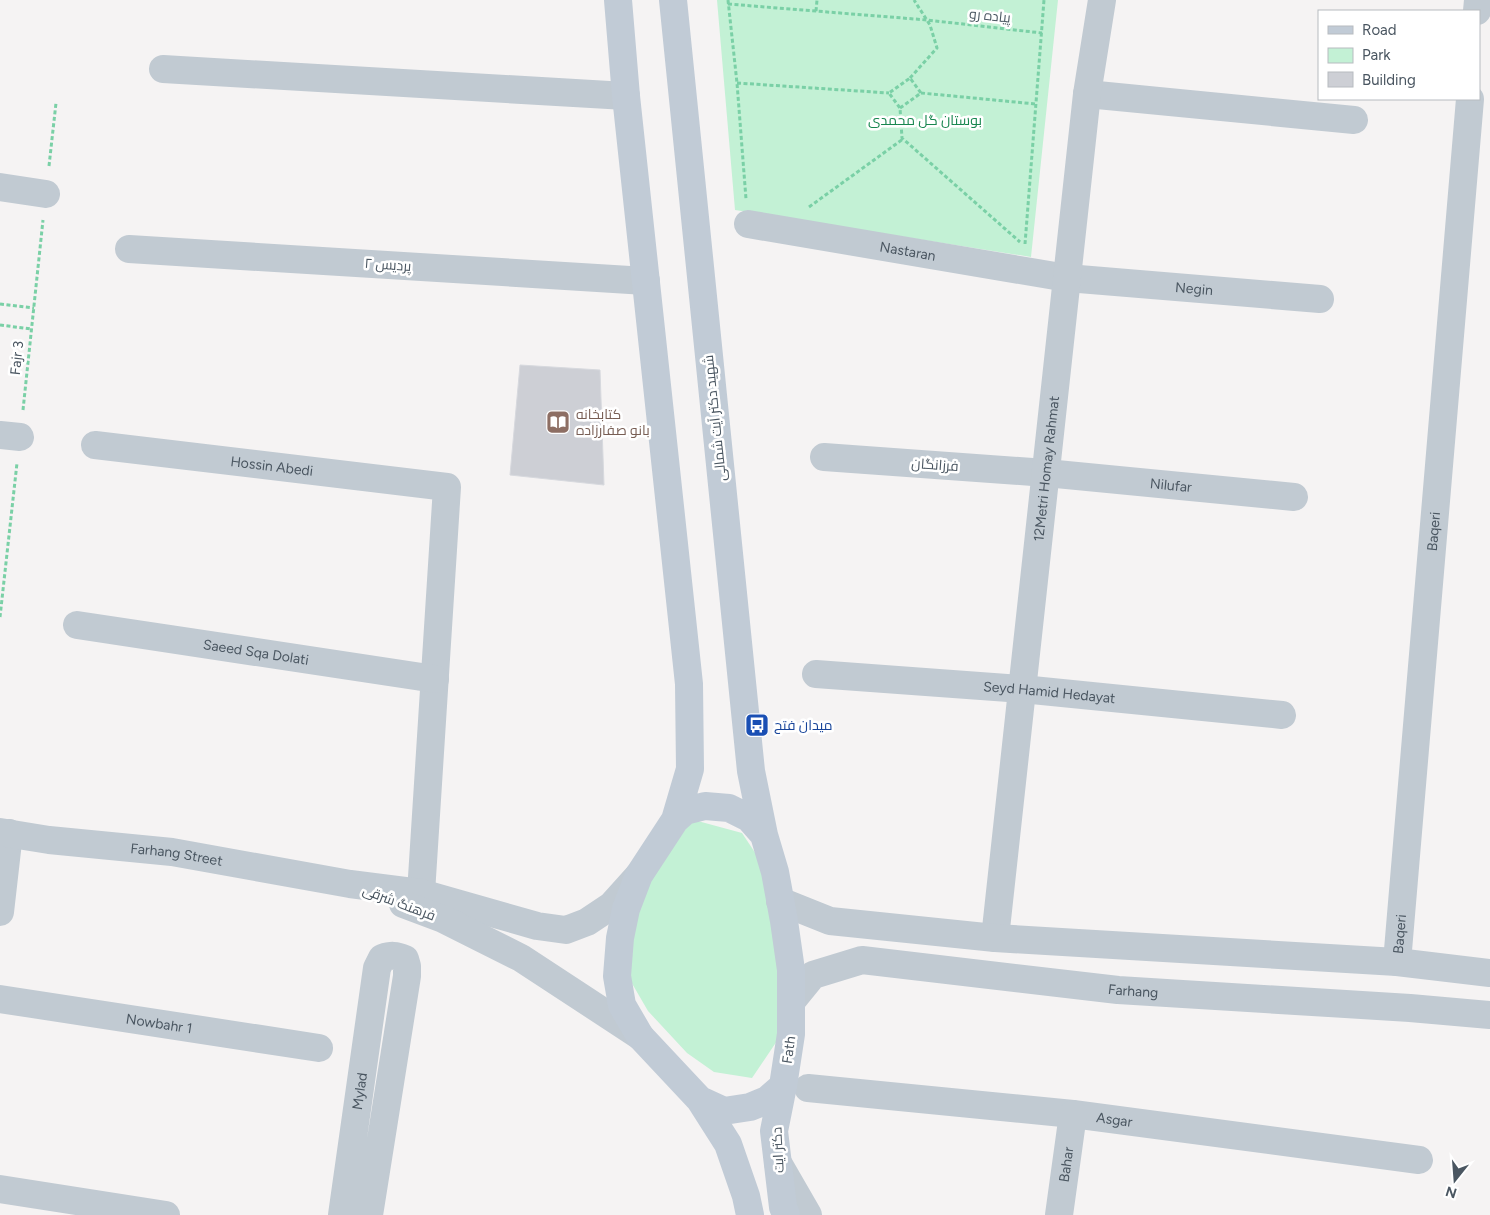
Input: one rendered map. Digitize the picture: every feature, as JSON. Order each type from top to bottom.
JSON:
[{"type":"main road","name":"شهید دکتر آیت شمالی","points":[[673,0],[751,770],[764,835]]},
{"type":"main road","points":[[682,92],[688,0]]},
{"type":"main road","points":[[617,4],[689,684],[690,769],[675,820]]},
{"type":"main road","name":"Fath","points":[[705,806],[729,808],[749,818],[764,835],[780,901],[791,970],[791,1034],[796,1087],[750,1107],[724,1111],[700,1100],[640,1036],[622,1005],[616,976],[620,938],[626,909],[639,875],[675,820],[685,811],[705,806]]},
{"type":"main road","name":"دکتر ایت","points":[[786,1215],[783,1207],[774,1130],[796,1087]]},
{"type":"main road","points":[[700,1100],[728,1144],[746,1196],[750,1215]]},
{"type":"street","name":"12Metri Homay Rahmat","points":[[995,938],[1087,94],[1102,0]]},
{"type":"street","points":[[163,68],[626,96]]},
{"type":"street","points":[[1087,94],[1354,120]]},
{"type":"street","name":"Baqeri","points":[[1397,962],[1470,100]]},
{"type":"street","points":[[0,187],[46,194]]},
{"type":"street","name":"Nastaran","points":[[748,224],[1067,278]]},
{"type":"street","name":"پردیس ۲","points":[[130,249],[646,281]]},
{"type":"street","name":"Negin","points":[[1067,278],[1320,299]]},
{"type":"street","name":"Hossin Abedi","points":[[95,445],[447,487],[435,679]]},
{"type":"street","name":"فرزانگان","points":[[824,457],[1046,473]]},
{"type":"street","name":"Nilufar","points":[[1046,473],[1294,497]]},
{"type":"street","name":"Saeed Sqa Dolati","points":[[77,625],[435,679]]},
{"type":"street","name":"Seyd Hamid Hedayat","points":[[816,674],[1022,689],[1282,715]]},
{"type":"street","points":[[422,893],[435,679]]},
{"type":"street","points":[[0,912],[4,833]]},
{"type":"street","name":"Farhang Street","points":[[4,833],[49,840],[172,852],[350,884]]},
{"type":"street","name":"فرهنگ شرقی","points":[[350,884],[422,893],[536,926],[566,930],[588,922],[611,906],[639,875]]},
{"type":"street","name":"فرهنگ شرقی","points":[[350,884],[443,919],[521,958],[640,1036]]},
{"type":"street","points":[[780,901],[830,920],[995,938],[1397,962],[1490,973]]},
{"type":"street","name":"Mylad","points":[[342,1215],[377,968],[382,958],[391,955],[404,959],[407,966],[407,976],[369,1215]]},
{"type":"street","name":"Farhang","points":[[791,1002],[813,975],[862,960],[1118,990],[1410,1008],[1490,1015]]},
{"type":"street","name":"Nowbahr 1","points":[[0,999],[319,1048]]},
{"type":"street","name":"Asgar","points":[[796,1087],[1073,1114],[1419,1160]]},
{"type":"street","name":"Bahar","points":[[1059,1215],[1073,1114]]},
{"type":"street","points":[[778,1163],[808,1215]]},
{"type":"street","points":[[0,1190],[166,1215]]},
{"type":"path","points":[[816,11],[817,0]]},
{"type":"path","points":[[737,83],[889,93],[910,78],[937,48],[930,25],[914,0]]},
{"type":"path","points":[[889,93],[900,108],[902,138],[1025,246],[1044,0]]},
{"type":"path","points":[[728,2],[737,83],[748,224]]},
{"type":"path","name":"پیاده رو","points":[[728,2],[927,20],[1042,33]]},
{"type":"path","points":[[910,78],[921,93]]},
{"type":"path","points":[[900,108],[921,93],[1036,104]]},
{"type":"path","name":"Fajr 3","points":[[0,617],[10,436],[32,329],[56,103]]},
{"type":"path","points":[[805,210],[903,139]]},
{"type":"path","points":[[0,304],[34,308]]},
{"type":"path","points":[[0,325],[32,329]]},
{"type":"green space","name":"بوستان گل محمدی","points":[[717,0],[1058,0],[1031,257],[735,210]]},
{"type":"green space","points":[[694,820],[742,833],[762,863],[778,948],[779,1038],[752,1078],[714,1072],[687,1053],[648,1011],[630,980],[628,942],[645,886],[678,837]]},
{"type":"building","name":"کتابخانه بانو صفارزاده","points":[[520,365],[600,370],[604,485],[510,475]]},
{"type":"place","name":"کتابخانه بانو صفارزاده","points":[[558,422]]},
{"type":"place","name":"میدان فتح","points":[[757,725]]}]
